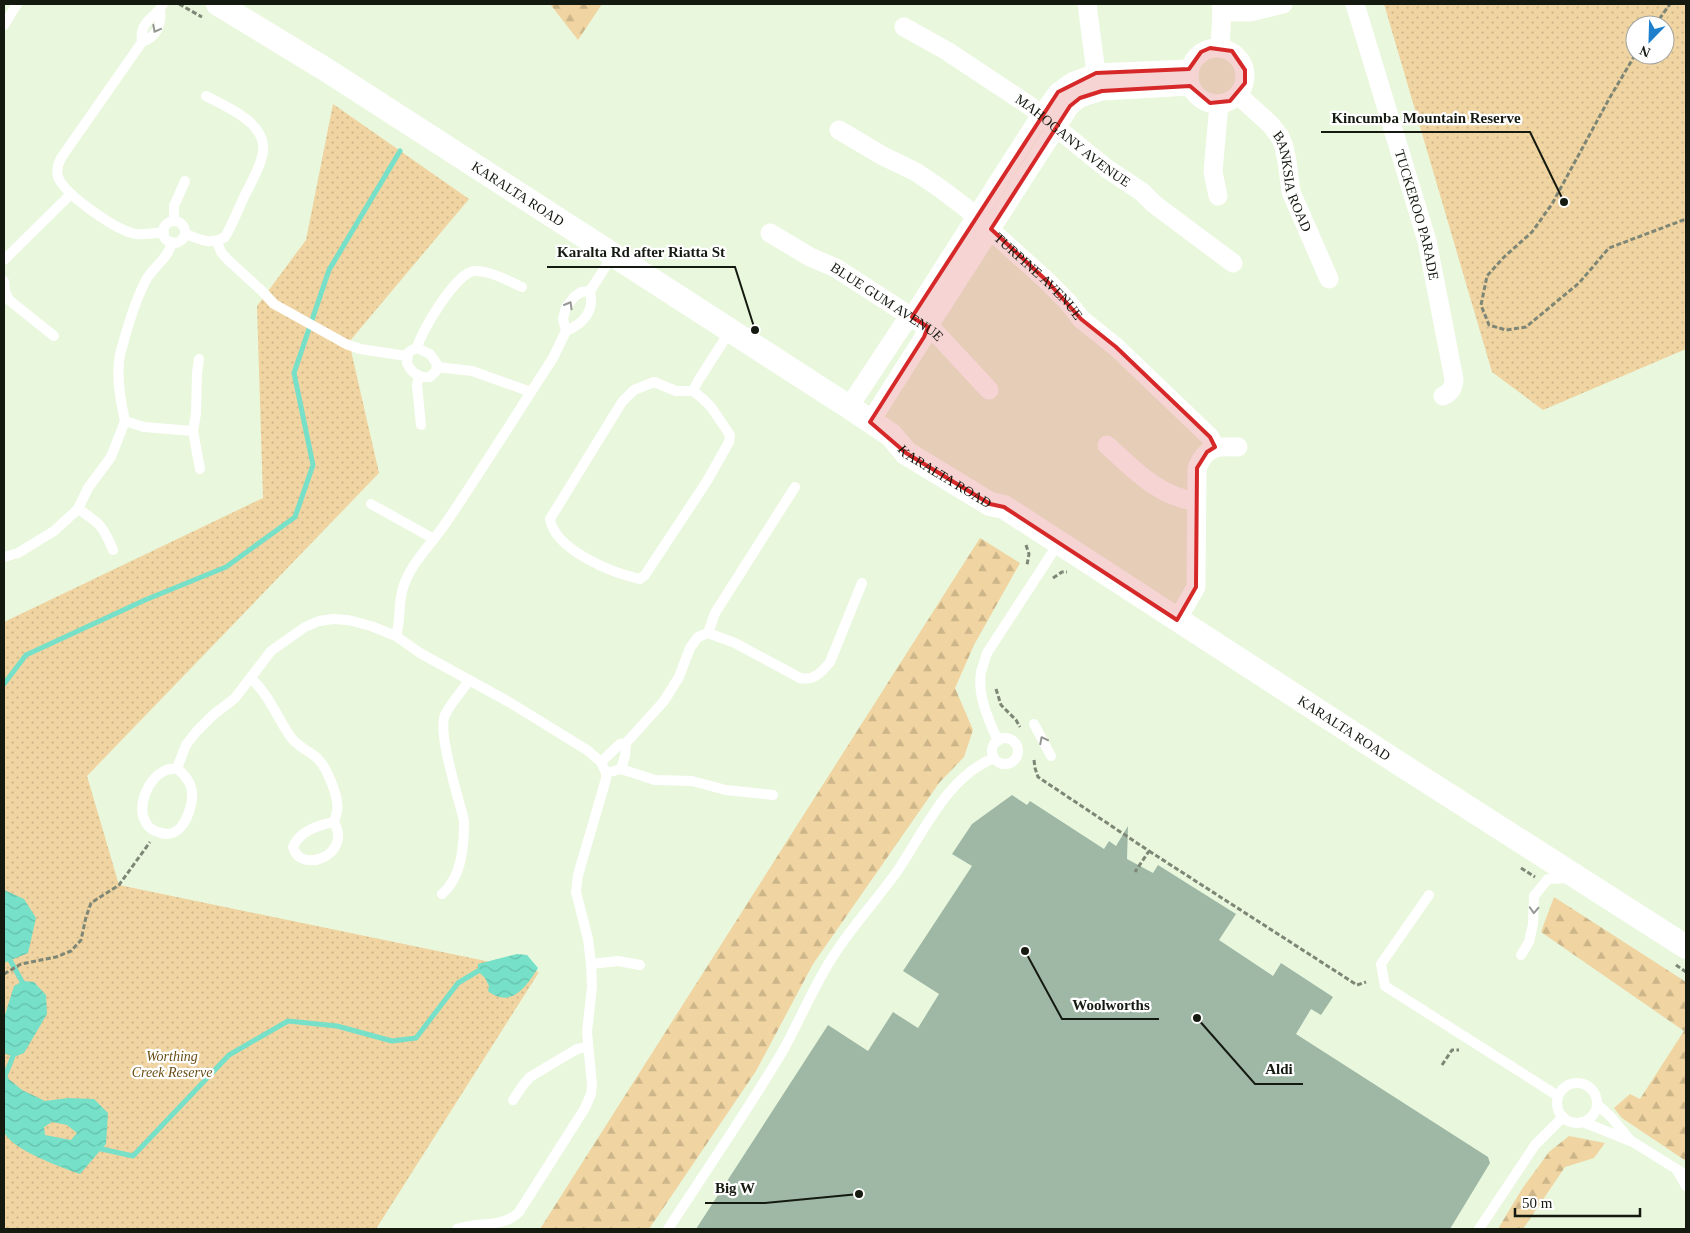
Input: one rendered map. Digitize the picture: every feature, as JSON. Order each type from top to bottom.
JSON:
[{"type":"street","points":[[1087,4],[1096,73]]},
{"type":"street","points":[[1220,47],[1221,8],[1250,12],[1283,4]]},
{"type":"street","name":"TUCKEROO PARADE","points":[[1355,4],[1427,241],[1454,379],[1454,388],[1442,396]]},
{"type":"street","name":"KARALTA ROAD","points":[[211,11],[325,69],[849,407],[891,435],[906,453],[990,504],[1004,507],[1058,544],[1578,878],[1678,954]]},
{"type":"street","name":"MAHOGANY AVENUE","points":[[904,28],[947,51],[1041,115],[1106,168],[1142,192],[1154,204],[1233,263]]},
{"type":"street","points":[[1220,47],[1232,51],[1240,59],[1246,70],[1245,82],[1238,95],[1230,101],[1219,104],[1210,103],[1194,93],[1190,78],[1192,61],[1201,52],[1210,48],[1220,47]]},
{"type":"street","points":[[849,407],[902,324],[912,317],[1041,115],[1058,92],[1072,82],[1096,73],[1190,78]]},
{"type":"street","points":[[870,422],[990,229],[1070,106],[1080,98],[1102,91],[1190,78]]},
{"type":"street","name":"BANKSIA ROAD","points":[[1238,95],[1271,125],[1280,137],[1288,161],[1288,176],[1293,198],[1305,221],[1329,279]]},
{"type":"street","points":[[1218,196],[1213,172],[1219,104]]},
{"type":"street","name":"TURPINE AVENUE","points":[[840,130],[941,188],[976,216],[1047,281],[1086,324],[1116,347],[1210,437],[1215,447]]},
{"type":"street","name":"BLUE GUM AVENUE","points":[[770,233],[810,257],[836,268],[928,327],[936,333],[989,390]]},
{"type":"street","points":[[1106,445],[1134,470],[1165,492],[1187,500],[1196,501]]},
{"type":"street","points":[[1177,620],[1196,587],[1197,468],[1200,459],[1206,452],[1215,447],[1238,447]]},
{"type":"lane","points":[[4,25],[7,13],[17,4]]},
{"type":"lane","points":[[161,7],[149,18],[141,32],[142,42],[61,158],[57,168],[58,176],[63,186],[93,211],[135,234],[164,232]]},
{"type":"lane","points":[[185,234],[206,241],[217,242],[225,237],[232,226],[261,161],[264,150],[258,131],[251,123],[236,112],[206,96]]},
{"type":"lane","points":[[174,221],[174,206],[185,181]]},
{"type":"lane","points":[[4,260],[71,194]]},
{"type":"lane","points":[[174,221],[182,224],[185,228],[185,234],[180,241],[172,242],[167,240],[164,232],[166,225],[174,221]]},
{"type":"lane","points":[[4,557],[18,553],[54,531],[78,509],[88,488],[112,457],[125,421],[118,384],[120,354],[143,286],[170,250],[172,242]]},
{"type":"lane","points":[[217,242],[221,252],[228,260],[274,304],[346,344],[360,349],[407,356]]},
{"type":"lane","points":[[566,331],[576,327],[591,309],[592,299],[590,291],[613,255]]},
{"type":"lane","points":[[418,348],[422,333],[435,312],[470,272],[484,272],[522,287]]},
{"type":"lane","points":[[4,281],[5,291],[10,300],[54,336]]},
{"type":"lane","points":[[396,636],[400,625],[402,589],[420,558],[444,526],[557,352],[566,331],[563,319],[566,307],[581,292],[590,291]]},
{"type":"lane","points":[[693,391],[730,331]]},
{"type":"lane","points":[[418,348],[430,354],[437,366],[434,374],[430,377],[418,376],[408,366],[407,356],[412,350],[418,348]]},
{"type":"lane","points":[[199,359],[197,404],[193,431],[200,469]]},
{"type":"lane","points":[[437,366],[472,372],[531,392]]},
{"type":"lane","points":[[418,376],[417,385],[421,425]]},
{"type":"lane","points":[[654,382],[676,391],[693,391],[702,398],[723,424],[730,435],[729,442],[707,481],[645,575],[640,579],[606,568],[564,543],[552,527],[550,519],[628,395],[654,382]]},
{"type":"lane","points":[[125,421],[144,427],[193,431]]},
{"type":"lane","points":[[708,633],[715,613],[795,487]]},
{"type":"lane","points":[[372,504],[434,539]]},
{"type":"lane","points":[[78,509],[98,522],[113,550]]},
{"type":"lane","points":[[998,742],[988,718],[981,689],[983,666],[987,653],[1058,544]]},
{"type":"lane","points":[[621,769],[626,743],[664,701],[679,676],[690,648],[698,637],[708,633],[735,642],[800,678],[813,678],[824,670],[830,662],[862,582]]},
{"type":"lane","points":[[177,768],[186,745],[196,732],[213,715],[235,698],[271,652],[305,627],[318,621],[333,619],[348,620],[372,626],[396,636],[420,653],[587,750],[601,762],[606,773],[606,779],[578,875],[576,892],[588,939],[591,964],[592,988],[587,1032],[592,1085],[591,1094],[580,1116],[519,1212],[513,1218],[501,1222],[457,1229]]},
{"type":"lane","points":[[251,678],[264,690],[291,738],[318,758],[324,766],[337,802],[338,810],[334,822],[339,831],[334,850],[318,860],[297,856],[293,847],[299,837],[311,829],[334,822]]},
{"type":"lane","points":[[442,894],[451,887],[457,876],[464,821],[442,725],[451,705],[469,680]]},
{"type":"lane","points":[[1034,724],[1051,756]]},
{"type":"lane","points":[[1005,738],[1012,740],[1017,747],[1017,754],[1012,761],[1005,764],[994,758],[992,754],[993,746],[1005,738]]},
{"type":"lane","points":[[601,762],[620,744],[626,743]]},
{"type":"lane","points":[[668,1229],[780,1055],[807,1002],[837,950],[856,922],[888,884],[947,795],[962,778],[982,763],[994,758]]},
{"type":"lane","points":[[177,768],[187,777],[192,787],[193,796],[189,814],[184,825],[179,830],[171,834],[157,832],[145,822],[143,801],[147,788],[155,778],[166,770],[177,768]]},
{"type":"lane","points":[[606,773],[621,769],[655,780],[692,781],[726,790],[773,795]]},
{"type":"lane","points":[[1521,955],[1528,942],[1533,924],[1534,896],[1548,878],[1578,878]]},
{"type":"lane","points":[[1429,895],[1381,964],[1385,986],[1558,1096]]},
{"type":"lane","points":[[591,964],[618,961],[640,965]]},
{"type":"lane","points":[[513,1100],[530,1077],[577,1049],[587,1047]]},
{"type":"lane","points":[[1578,1083],[1584,1084],[1592,1090],[1597,1104],[1592,1116],[1583,1122],[1574,1123],[1562,1117],[1557,1107],[1558,1096],[1566,1086],[1578,1083]]},
{"type":"lane","points":[[1597,1104],[1633,1142]]},
{"type":"lane","points":[[1479,1229],[1534,1145],[1562,1117]]},
{"type":"lane","points":[[1583,1122],[1633,1142],[1686,1175]]},
{"type":"lane","points":[[1676,1169],[1686,1186]]},
{"type":"path","points":[[179,4],[211,11]]},
{"type":"path","points":[[1662,15],[1670,4]]},
{"type":"path","points":[[1629,65],[1552,204],[1532,232],[1503,258],[1487,276],[1481,305],[1489,325],[1506,330],[1526,326],[1579,283],[1609,248],[1686,219]]},
{"type":"path","points":[[1024,543],[1029,554],[1028,565],[1025,570]]},
{"type":"path","points":[[995,685],[1001,705],[1016,720],[1020,727]]},
{"type":"path","points":[[1034,760],[1038,777],[1149,851],[1357,984],[1366,982]]},
{"type":"path","points":[[4,974],[21,964],[64,955],[77,946],[81,940],[91,903],[119,885],[157,832]]},
{"type":"path","points":[[1135,872],[1149,851]]},
{"type":"path","points":[[1678,954],[1686,972]]},
{"type":"path","points":[[1442,1065],[1452,1050],[1456,1049],[1464,1053]]},
{"type":"highlighted area","points":[[1210,48],[1232,51],[1245,70],[1245,83],[1230,101],[1210,103],[1190,86],[1102,91],[1080,98],[1070,106],[991,229],[1047,281],[1081,319],[1116,347],[1210,437],[1215,447],[1207,452],[1197,468],[1196,587],[1177,620],[1004,507],[990,504],[906,453],[870,422],[924,337],[928,327],[912,317],[1058,92],[1096,73],[1189,69],[1201,52]]},
{"type":"green space","points":[[550,4],[602,4],[578,40]]},
{"type":"green space","points":[[1384,4],[1686,4],[1686,349],[1543,410],[1492,372]]},
{"type":"green space","name":"Worthing Creek Reserve","points":[[333,104],[469,199],[349,342],[379,473],[87,776],[119,885],[539,972],[376,1229],[4,1229],[4,622],[263,498],[257,306],[306,240]]},
{"type":"green space","points":[[980,538],[1020,563],[974,645],[955,688],[973,730],[964,757],[939,783],[813,964],[756,1071],[649,1229],[540,1229]]},
{"type":"green space","points":[[1554,897],[1686,982],[1686,1161],[1622,1118],[1614,1108],[1630,1094],[1640,1099],[1684,1031],[1541,932]]},
{"type":"green space","points":[[1569,1136],[1605,1143],[1594,1158],[1565,1167],[1523,1229],[1498,1229],[1522,1189],[1549,1152]]},
{"type":"water","points":[[4,890],[24,899],[36,918],[28,953],[4,963]]},
{"type":"water","points":[[517,954],[527,955],[538,968],[528,982],[511,997],[496,996],[488,991],[489,986],[485,978],[478,971],[478,964]]},
{"type":"water","points":[[23,981],[34,982],[46,995],[47,1014],[24,1053],[14,1057],[4,1053],[4,1018],[14,986]]},
{"type":"water","points":[[4,1077],[22,1090],[45,1101],[68,1098],[94,1099],[108,1113],[106,1144],[80,1174],[37,1157],[8,1138],[4,1131],[3,1121]],"holes":[[[52,1122],[67,1125],[77,1133],[71,1140],[45,1135],[44,1127]]]},
{"type":"building","points":[[1012,795],[1027,805],[1030,801],[1104,849],[1109,841],[1116,846],[1128,826],[1127,859],[1153,873],[1158,865],[1236,914],[1219,940],[1273,976],[1281,963],[1333,997],[1321,1015],[1311,1009],[1296,1034],[1488,1157],[1490,1163],[1450,1229],[696,1229],[828,1025],[868,1051],[893,1012],[918,1028],[939,994],[903,971],[972,866],[952,854],[972,824]]},
{"type":"waterway","points":[[4,684],[26,655],[145,600],[226,567],[295,517],[313,465],[294,373],[329,270],[400,151]]},
{"type":"waterway","points":[[4,956],[10,960],[25,987]]},
{"type":"waterway","points":[[97,1148],[133,1156],[229,1055],[288,1021],[337,1026],[392,1041],[416,1038],[458,983],[478,971]]},
{"type":"waterway","points":[[6,1081],[5,1076],[15,1051]]},
{"type":"place","name":"Kincumba Mountain Reserve","points":[[1564,202]]},
{"type":"place","name":"Karalta Rd after Riatta St","points":[[755,330]]},
{"type":"place","name":"Woolworths","points":[[1025,951]]},
{"type":"place","name":"Aldi","points":[[1197,1018]]},
{"type":"place","name":"Big W","points":[[859,1194]]}]
